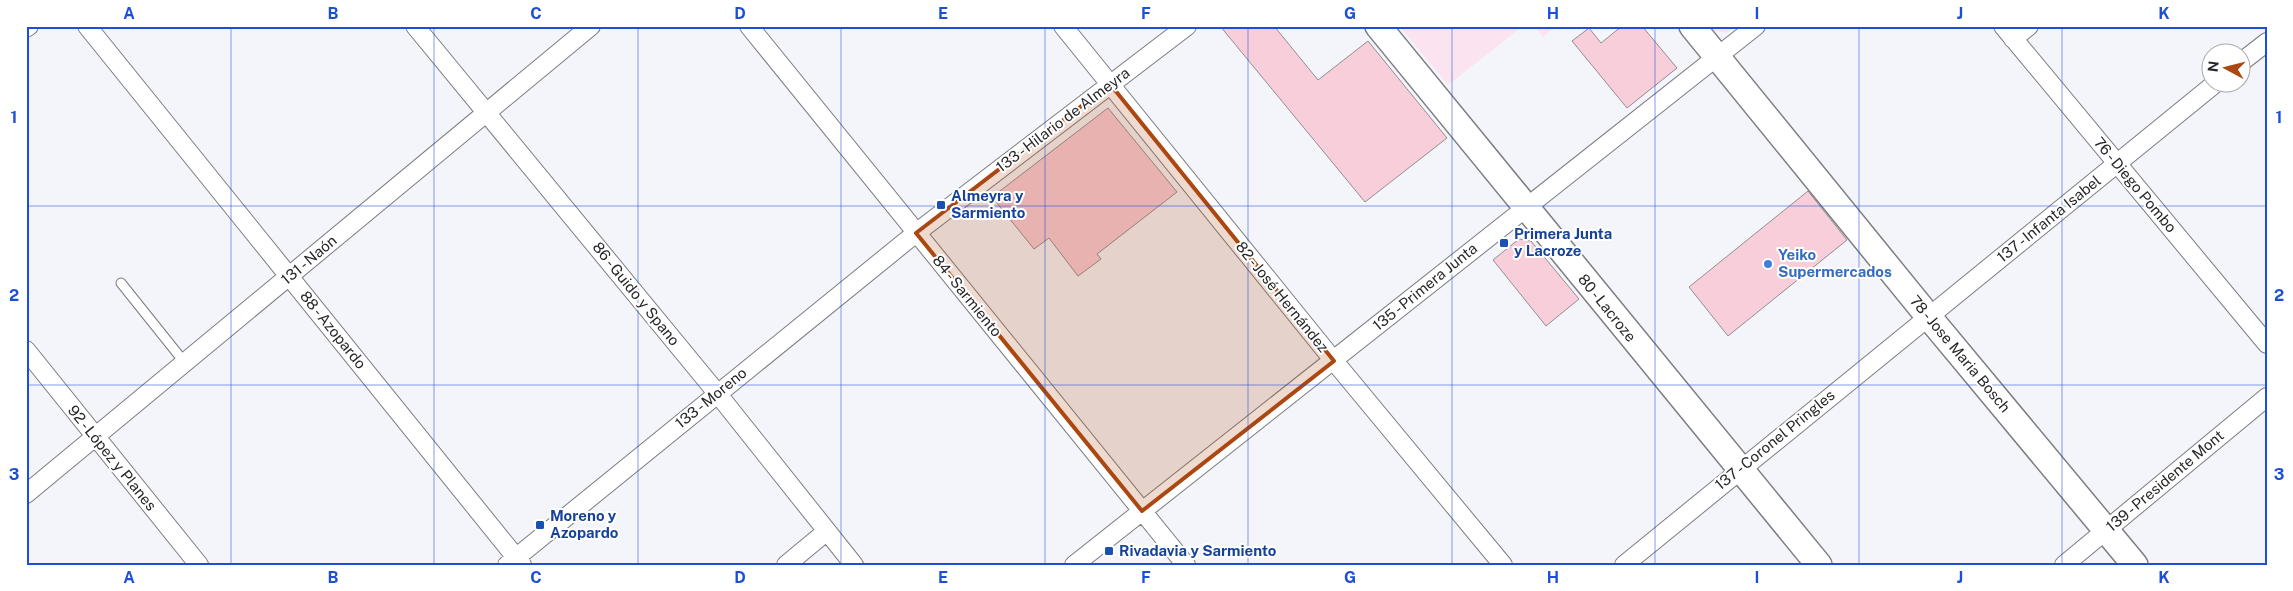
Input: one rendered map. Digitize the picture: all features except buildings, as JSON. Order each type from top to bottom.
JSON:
[{"type":"street","name":"88 - Azopardo","points":[[87,26],[290,275],[514,562]]},
{"type":"street","name":"86 - Guido y Spano","points":[[415,26],[717,393],[854,565]]},
{"type":"street","name":"131 - Naón","points":[[26,494],[96,438],[591,26]]},
{"type":"street","name":"84 - Sarmiento","points":[[749,26],[1186,565]]},
{"type":"street","name":"82 - José Hernández","points":[[1063,26],[1334,361],[1504,565]]},
{"type":"street","name":"133 - Hilario de Almeyra","points":[[916,233],[1186,26]]},
{"type":"street","name":"80 - Lacroze","points":[[1378,26],[1818,565]]},
{"type":"street","name":"78 - Jose Maria Bosch","points":[[1692,26],[1928,316],[2135,565]]},
{"type":"street","name":"135 - Primera Junta","points":[[1074,565],[1756,26]]},
{"type":"street","points":[[2008,33],[2029,26]]},
{"type":"street","name":"76 - Diego Pombo","points":[[2008,33],[2267,344]]},
{"type":"street","points":[[2250,55],[2267,42]]},
{"type":"street","name":"137 - Infanta Isabel","points":[[1928,316],[2205,92]]},
{"type":"street","name":"133 - Moreno","points":[[514,562],[717,393],[916,233]]},
{"type":"street","name":"137 - Coronel Pringles","points":[[1624,565],[1928,316]]},
{"type":"street","name":"92 - López y Planes","points":[[26,350],[199,565]]},
{"type":"street","name":"139 - Presidente Mont","points":[[2064,565],[2267,397]]},
{"type":"street","points":[[786,565],[827,531]]},
{"type":"lane","points":[[121,283],[185,363]]},
{"type":"highlighted area","points":[[1110,84],[1334,361],[1142,511],[916,233]]},
{"type":"shaded area","points":[[1399,26],[1523,26],[1448,85]]},
{"type":"shaded area","points":[[1534,26],[1557,26],[1543,37]]},
{"type":"shaded area","points":[[1711,26],[1735,26],[1727,33],[1715,31]]},
{"type":"place","name":"Almeyra y Sarmiento","points":[[941,205]]},
{"type":"place","name":"Primera Junta y Lacroze","points":[[1504,243]]},
{"type":"place","name":"Yeiko Supermercados","points":[[1768,264]]},
{"type":"place","name":"Moreno y Azopardo","points":[[540,525]]},
{"type":"place","name":"Rivadavia y Sarmiento","points":[[1109,551]]}]
